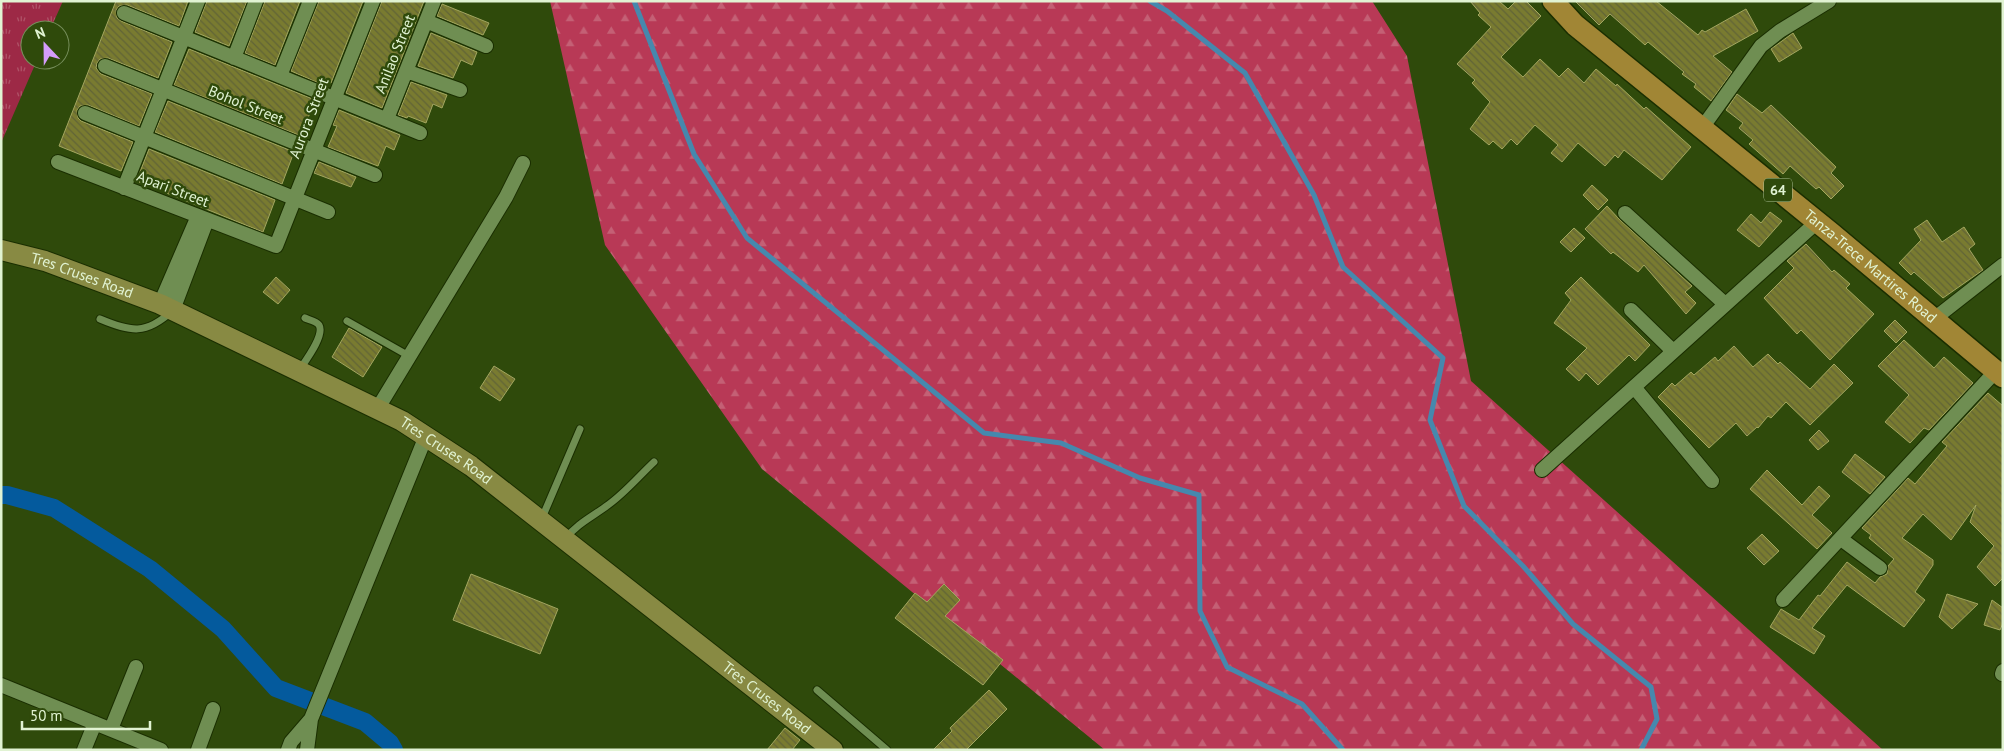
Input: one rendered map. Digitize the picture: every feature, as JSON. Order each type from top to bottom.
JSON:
[{"type":"main road","name":"Tanza-Trece Martires Road","points":[[1553,1],[1575,25],[1817,222],[1999,374]]},
{"type":"main road","name":"Tres Cruses Road","points":[[1,250],[44,261],[166,307],[378,408],[426,436],[471,466],[827,748]]},
{"type":"street","points":[[124,188],[198,1]]},
{"type":"street","points":[[234,58],[256,1]]},
{"type":"street","points":[[280,76],[310,1]]},
{"type":"street","name":"Aurora Street","points":[[276,246],[373,1]]},
{"type":"street","name":"Anilao Street","points":[[387,119],[434,1]]},
{"type":"street","points":[[1702,128],[1761,46],[1780,31],[1828,1]]},
{"type":"street","points":[[124,14],[420,133]]},
{"type":"street","points":[[426,21],[486,46]]},
{"type":"street","name":"Bohol Street","points":[[105,66],[375,175]]},
{"type":"street","points":[[406,71],[460,90]]},
{"type":"street","points":[[86,113],[328,212]]},
{"type":"street","name":"Apari Street","points":[[58,162],[276,246]]},
{"type":"street","points":[[378,408],[506,197],[523,163]]},
{"type":"street","points":[[1625,213],[1725,304]]},
{"type":"street","points":[[166,307],[202,218]]},
{"type":"street","points":[[1542,470],[1817,222]]},
{"type":"street","points":[[1934,319],[2003,265]]},
{"type":"street","points":[[1631,310],[1673,351]]},
{"type":"street","points":[[1783,600],[1999,374]]},
{"type":"street","points":[[1634,386],[1712,481]]},
{"type":"street","points":[[307,750],[311,719],[426,436]]},
{"type":"street","points":[[1841,539],[1880,568]]},
{"type":"street","points":[[111,729],[136,667]]},
{"type":"street","points":[[1,685],[161,750]]},
{"type":"street","points":[[198,750],[213,709]]},
{"type":"street","points":[[288,750],[291,742],[311,719]]},
{"type":"street","points":[[84,750],[95,723]]},
{"type":"lane","points":[[100,320],[122,329],[147,328],[160,322],[166,307]]},
{"type":"lane","points":[[299,372],[320,336],[319,324],[305,318]]},
{"type":"lane","points":[[347,321],[409,356]]},
{"type":"lane","points":[[540,521],[580,429]]},
{"type":"lane","points":[[565,540],[573,529],[608,505],[654,462]]},
{"type":"lane","points":[[817,690],[887,750]]},
{"type":"green space","points":[[1,1],[63,1],[54,20],[20,20],[20,70],[33,70],[1,143]]},
{"type":"green space","points":[[550,1],[1372,1],[1407,56],[1471,381],[1883,750],[1105,750],[762,469],[605,245]]},
{"type":"building","points":[[116,1],[188,1],[179,26],[127,5],[119,6],[116,10],[117,18],[121,21],[172,42],[158,78],[108,58],[100,59],[97,63],[96,68],[101,74],[152,94],[139,126],[88,105],[80,106],[77,110],[78,118],[81,121],[133,142],[121,171],[59,146]]},
{"type":"building","points":[[207,1],[247,1],[229,46],[195,32]]},
{"type":"building","points":[[265,1],[300,1],[275,65],[245,53]]},
{"type":"building","points":[[319,1],[363,1],[331,83],[323,80],[321,84],[291,71]]},
{"type":"building","points":[[382,1],[424,1],[382,108],[346,93]]},
{"type":"building","points":[[1470,1],[1499,1],[1508,9],[1516,1],[1526,1],[1541,16],[1501,57],[1523,77],[1540,59],[1559,77],[1568,68],[1584,83],[1596,69],[1616,86],[1617,84],[1644,109],[1646,107],[1691,147],[1662,180],[1624,150],[1618,158],[1615,155],[1605,166],[1578,143],[1562,162],[1551,153],[1558,145],[1535,125],[1517,145],[1511,139],[1502,149],[1493,141],[1489,145],[1470,129],[1490,102],[1472,83],[1475,80],[1457,64],[1491,27],[1478,15],[1480,13]]},
{"type":"building","points":[[1575,1],[1656,1],[1698,35],[1702,30],[1705,32],[1746,9],[1758,31],[1713,56],[1732,72],[1711,101],[1694,87],[1696,84],[1682,74],[1684,72],[1648,42],[1645,45],[1610,14],[1599,25]]},
{"type":"building","points":[[442,4],[489,23],[483,35],[437,16]]},
{"type":"building","points":[[431,33],[477,52],[472,65],[461,60],[453,78],[418,66]]},
{"type":"building","points":[[1793,33],[1802,48],[1779,62],[1771,49]]},
{"type":"building","points":[[189,49],[315,100],[301,136],[174,85]]},
{"type":"building","points":[[411,82],[447,95],[442,108],[433,104],[426,123],[408,116],[407,118],[398,115]]},
{"type":"building","points":[[1737,94],[1762,113],[1771,105],[1836,167],[1831,173],[1844,186],[1831,199],[1819,187],[1816,189],[1790,166],[1783,174],[1749,144],[1753,140],[1739,128],[1743,123],[1726,110]]},
{"type":"building","points":[[168,101],[294,152],[282,184],[155,132]]},
{"type":"building","points":[[339,110],[400,135],[394,150],[386,146],[378,166],[328,147],[337,126],[333,125]]},
{"type":"building","points":[[149,149],[275,200],[263,232],[139,182],[141,179],[138,177]]},
{"type":"building","points":[[319,162],[356,177],[351,187],[314,173]]},
{"type":"building","points":[[1592,185],[1608,200],[1598,210],[1583,195]]},
{"type":"building","points":[[1607,206],[1692,286],[1685,292],[1696,303],[1686,314],[1644,265],[1638,272],[1613,252],[1611,254],[1585,229]]},
{"type":"building","points":[[1770,212],[1782,221],[1759,247],[1737,230],[1751,214],[1761,223]]},
{"type":"building","points":[[1927,220],[1942,242],[1964,227],[1975,244],[1969,249],[1983,270],[1943,298],[1914,272],[1911,275],[1899,263],[1921,240],[1914,229]]},
{"type":"building","points":[[1574,228],[1585,238],[1571,252],[1560,242]]},
{"type":"building","points":[[1806,244],[1832,272],[1834,270],[1850,284],[1846,288],[1874,314],[1830,360],[1801,330],[1797,334],[1764,298],[1794,268],[1787,261]]},
{"type":"building","points":[[276,277],[290,290],[278,304],[263,292]]},
{"type":"building","points":[[1581,277],[1650,345],[1635,361],[1629,355],[1598,385],[1586,373],[1579,381],[1566,369],[1587,348],[1554,323],[1571,300],[1565,293]]},
{"type":"building","points":[[1895,320],[1907,332],[1896,343],[1884,331]]},
{"type":"building","points":[[349,328],[382,347],[363,377],[332,357]]},
{"type":"building","points":[[1904,340],[1934,368],[1944,357],[1973,383],[1929,430],[1924,428],[1910,443],[1885,422],[1909,395],[1878,366]]},
{"type":"building","points":[[1734,346],[1753,367],[1768,354],[1778,364],[1780,362],[1810,389],[1834,364],[1853,383],[1810,425],[1786,402],[1771,418],[1768,416],[1758,428],[1747,436],[1736,423],[1709,448],[1658,397],[1672,383],[1675,386],[1691,372],[1694,375],[1715,357],[1718,361]]},
{"type":"building","points":[[494,366],[515,379],[500,401],[480,388]]},
{"type":"building","points":[[1988,393],[2003,406],[2003,578],[1995,586],[1977,567],[1994,546],[1970,522],[1976,505],[1951,540],[1923,514],[1902,538],[1933,560],[1933,565],[1915,592],[1925,600],[1904,627],[1847,585],[1812,628],[1825,636],[1814,654],[1770,627],[1781,609],[1799,620],[1847,562],[1875,583],[1880,577],[1887,574],[1888,566],[1894,559],[1869,538],[1871,535],[1862,528],[1908,478],[1915,484],[1947,446],[1942,442]]},
{"type":"building","points":[[1819,430],[1829,441],[1818,450],[1809,440]]},
{"type":"building","points":[[1855,454],[1885,477],[1870,494],[1842,472]]},
{"type":"building","points":[[1767,470],[1802,505],[1819,486],[1830,496],[1812,515],[1832,533],[1817,549],[1750,489]]},
{"type":"building","points":[[1762,534],[1779,551],[1764,565],[1747,548]]},
{"type":"building","points":[[471,574],[558,609],[540,654],[453,620]]},
{"type":"building","points":[[944,584],[960,600],[945,616],[1003,660],[983,685],[895,618],[915,593],[927,602]]},
{"type":"building","points":[[1947,594],[1978,604],[1952,629],[1939,617]]},
{"type":"building","points":[[1992,600],[2003,608],[2003,623],[2000,630],[1984,625]]},
{"type":"building","points":[[989,690],[1007,709],[966,750],[933,750],[952,731],[950,728]]},
{"type":"building","points":[[785,728],[800,740],[792,750],[767,750]]},
{"type":"waterway","points":[[634,1],[694,154],[747,238],[984,433],[1061,443],[1140,478],[1199,495],[1200,611],[1227,667],[1302,704],[1343,750]]},
{"type":"waterway","points":[[1150,1],[1167,11],[1245,73],[1314,195],[1343,267],[1443,358],[1430,420],[1464,506],[1523,566],[1573,624],[1651,687],[1657,719],[1641,750]]},
{"type":"waterway","points":[[1,495],[54,508],[150,569],[223,629],[276,688],[365,722],[390,743],[394,750]]}]
